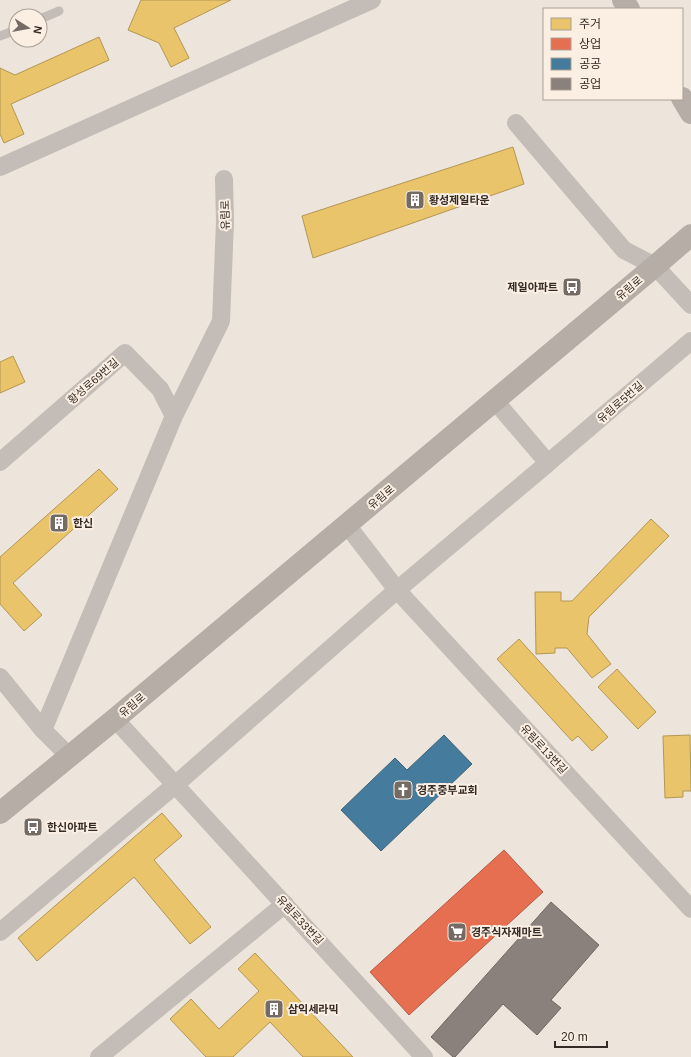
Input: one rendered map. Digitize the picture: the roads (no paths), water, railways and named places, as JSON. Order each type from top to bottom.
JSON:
[{"type":"street","points":[[0,167],[372,0]]},
{"type":"street","points":[[683,100],[691,113]]},
{"type":"street","points":[[516,123],[624,250],[655,266],[691,306]]},
{"type":"street","name":"유림로","points":[[43,730],[174,416],[221,321],[225,222],[224,179]]},
{"type":"street","name":"유림로","points":[[0,813],[115,719],[655,266],[686,244]]},
{"type":"street","name":"유림로5번길","points":[[548,463],[691,340]]},
{"type":"street","name":"황성로69번길","points":[[0,462],[125,353],[160,389],[174,416]]},
{"type":"street","points":[[0,932],[175,785],[397,590],[548,463],[495,401]]},
{"type":"street","name":"유림로13번길","points":[[347,525],[397,590],[687,898]]},
{"type":"street","points":[[0,678],[43,730],[69,756]]},
{"type":"street","name":"유림로33번길","points":[[115,719],[424,1057]]},
{"type":"street","points":[[99,1057],[285,904]]},
{"type":"lane","points":[[48,16],[59,11]]},
{"type":"place","name":"황성제일타운","points":[[415,200]]},
{"type":"place","name":"제일아파트","points":[[572,287]]},
{"type":"place","name":"한신","points":[[59,523]]},
{"type":"place","name":"경주중부교회","points":[[403,790]]},
{"type":"place","name":"한신아파트","points":[[33,827]]},
{"type":"place","name":"경주식자재마트","points":[[457,932]]},
{"type":"place","name":"삼익세라믹","points":[[274,1009]]}]
